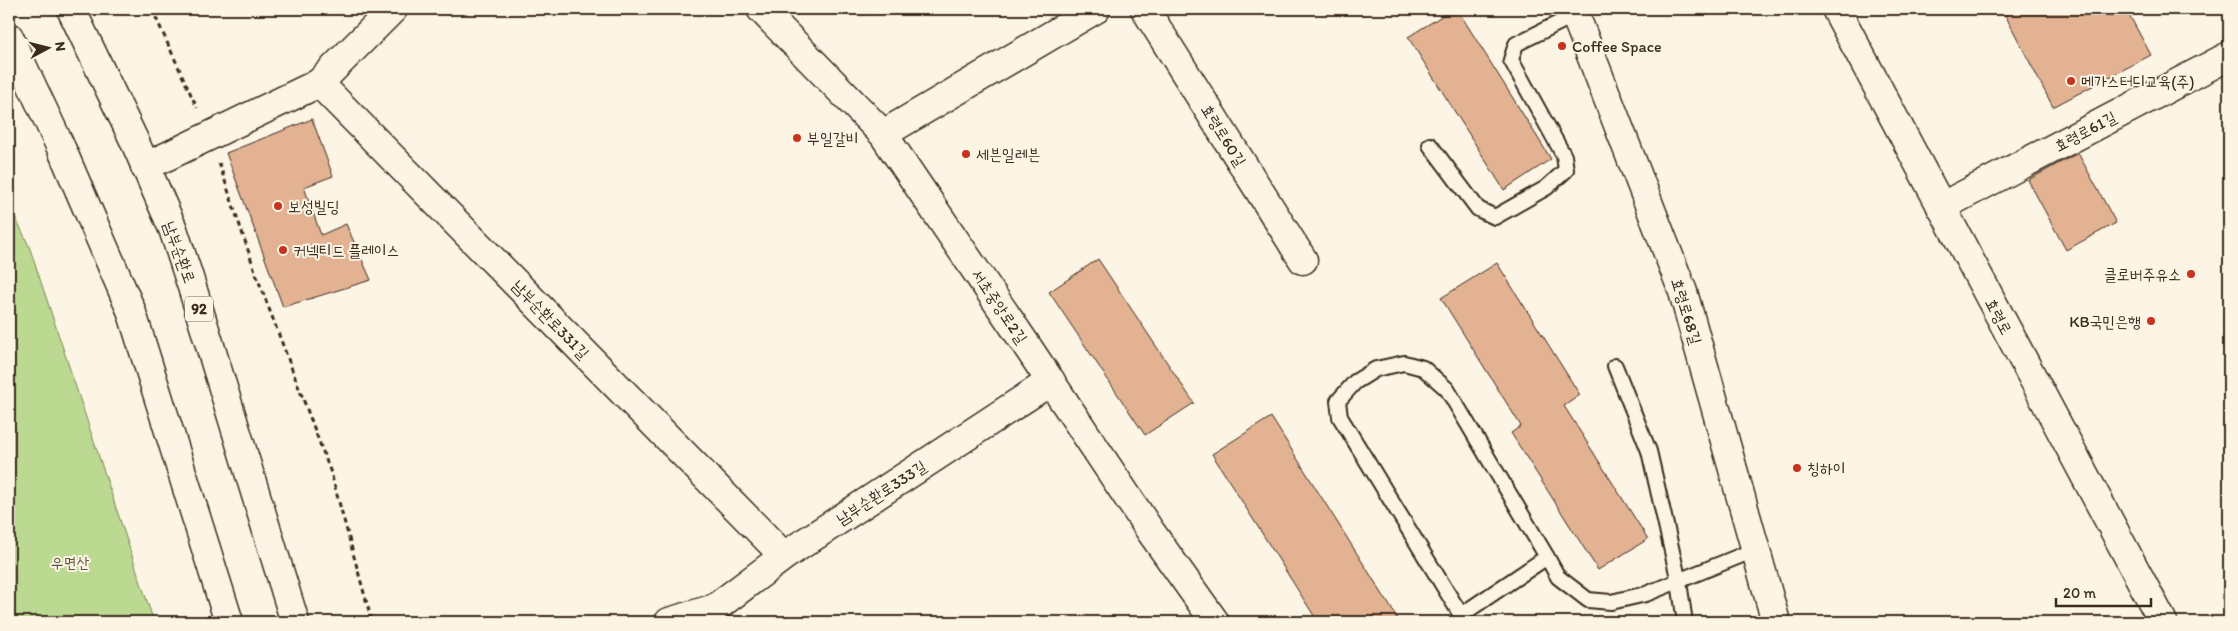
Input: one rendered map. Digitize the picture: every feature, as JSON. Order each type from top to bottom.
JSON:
[{"type":"street","name":"남부순환로","points":[[71,9],[172,229],[192,287],[295,622]]},
{"type":"street","points":[[145,167],[319,83],[393,9]]},
{"type":"street","name":"서초중앙로2길","points":[[761,9],[883,134],[1151,532],[1215,622]]},
{"type":"street","points":[[883,134],[1096,9]]},
{"type":"street","name":"효령로60길","points":[[1145,9],[1304,260]]},
{"type":"street","name":"효령로","points":[[1836,9],[2163,622]]},
{"type":"street","name":"효령로68길","points":[[1574,12],[1683,292],[1757,549],[1776,622]]},
{"type":"street","points":[[9,37],[62,150],[131,310],[229,622]]},
{"type":"street","name":"효령로61길","points":[[1941,207],[2229,56]]},
{"type":"street","name":"남부순환로331길","points":[[319,83],[784,556]]},
{"type":"street","name":"남부순환로333길","points":[[669,622],[725,615],[784,556],[1051,381]]},
{"type":"lane","points":[[1430,145],[1478,209],[1495,217],[1546,188],[1566,170],[1564,156],[1511,60],[1516,44],[1574,12]]},
{"type":"lane","points":[[1547,557],[1461,615],[1340,417],[1338,401],[1355,382],[1376,369],[1404,363],[1423,368],[1447,389],[1547,557],[1558,577],[1588,600],[1611,602],[1646,594],[1757,549]]},
{"type":"lane","points":[[1615,366],[1649,451],[1679,582],[1685,622]]},
{"type":"path","points":[[152,9],[210,136],[256,274],[332,473],[372,622]]},
{"type":"green space","name":"우면산","points":[[9,204],[29,246],[154,622],[9,622]]},
{"type":"building","points":[[861,9],[894,9],[862,15]]},
{"type":"building","points":[[1453,9],[1457,9],[1551,159],[1504,190],[1408,37]]},
{"type":"building","name":"메가스터디교육(주)","points":[[2002,9],[2126,9],[2151,55],[2053,107]]},
{"type":"building","name":"보성빌딩","points":[[312,119],[333,176],[304,187],[321,235],[346,224],[371,280],[283,307],[226,153]]},
{"type":"building","points":[[2078,153],[2116,223],[2066,250],[2028,180]]},
{"type":"building","points":[[1098,259],[1194,403],[1145,435],[1049,292]]},
{"type":"building","points":[[1497,263],[1580,395],[1564,406],[1648,539],[1598,570],[1511,433],[1521,426],[1441,298]]},
{"type":"building","points":[[1271,417],[1400,622],[1318,622],[1212,454]]},
{"type":"place","name":"Coffee Space","points":[[1562,46]]},
{"type":"place","name":"메가스터디교육(주)","points":[[2071,81]]},
{"type":"place","name":"부일갈비","points":[[797,138]]},
{"type":"place","name":"세븐일레븐","points":[[966,154]]},
{"type":"place","name":"보성빌딩","points":[[278,206]]},
{"type":"place","name":"커넥티드 플레이스","points":[[283,250]]},
{"type":"place","name":"클로버주유소","points":[[2191,274]]},
{"type":"place","name":"KB국민은행","points":[[2151,321]]},
{"type":"place","name":"칭하이","points":[[1797,468]]}]
